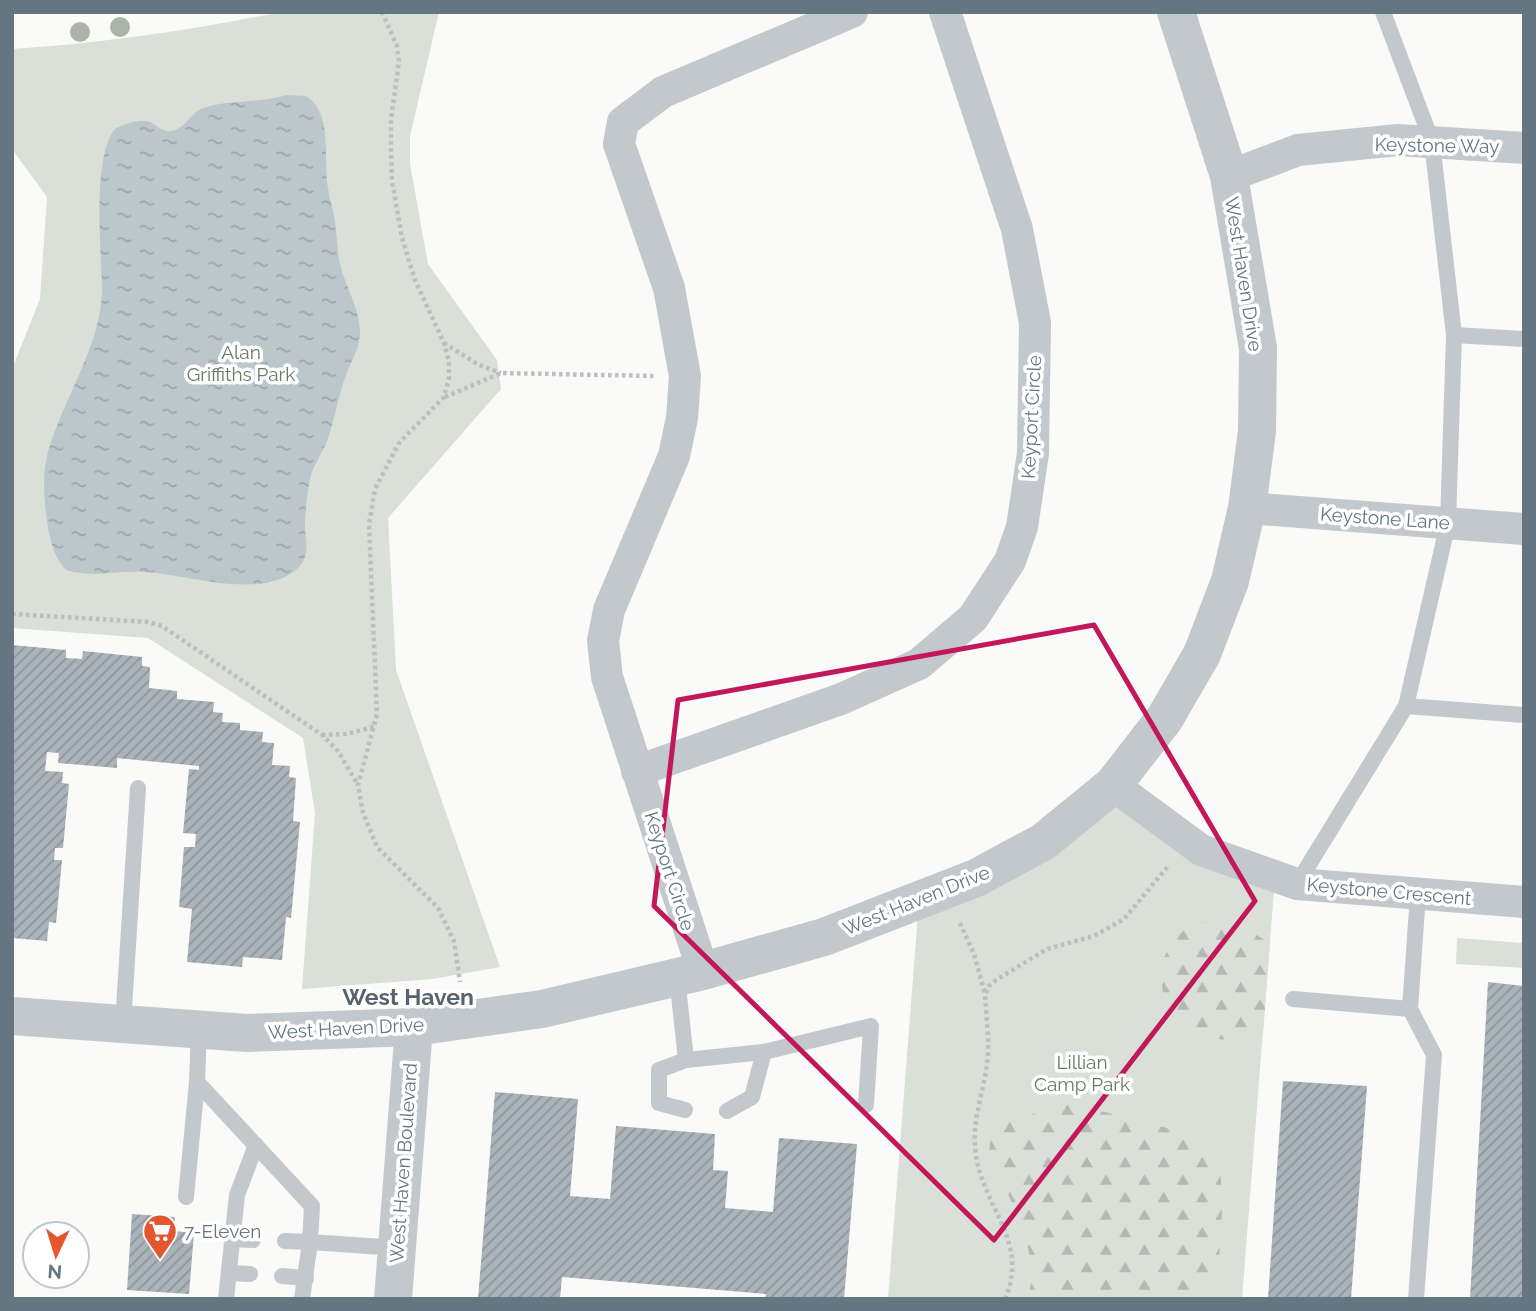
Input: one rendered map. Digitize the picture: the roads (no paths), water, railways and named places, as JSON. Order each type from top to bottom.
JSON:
[{"type":"street","name":"Keyport Circle","points":[[690,974],[637,771],[607,677],[603,641],[609,610],[674,456],[682,418],[685,376],[669,288],[619,144],[623,122],[663,92],[852,12]]},
{"type":"street","name":"Keyport Circle","points":[[637,771],[841,699],[919,664],[973,618],[1010,561],[1022,527],[1033,453],[1034,323],[1017,229],[945,12]]},
{"type":"street","name":"West Haven Drive","points":[[12,1016],[247,1033],[414,1027],[542,1009],[690,974],[824,937],[976,878],[1043,842],[1113,785],[1165,718],[1202,653],[1230,582],[1247,508],[1257,431],[1258,348],[1229,176],[1176,12]]},
{"type":"street","name":"Keystone Way","points":[[1229,176],[1298,150],[1398,140],[1524,148]]},
{"type":"street","name":"Keystone Lane","points":[[1247,508],[1524,529]]},
{"type":"street","name":"Keystone Crescent","points":[[1113,785],[1201,850],[1297,884],[1524,902]]},
{"type":"street","name":"West Haven Boulevard","points":[[393,1299],[414,1027]]},
{"type":"lane","points":[[1297,884],[1406,706],[1448,523],[1454,335],[1432,142],[1383,12]]},
{"type":"lane","points":[[1454,335],[1524,339]]},
{"type":"lane","points":[[1406,706],[1524,715]]},
{"type":"lane","points":[[123,1024],[138,788]]},
{"type":"lane","points":[[1416,1299],[1434,1055],[1410,1009],[1418,894]]},
{"type":"lane","points":[[686,1060],[690,974]]},
{"type":"lane","points":[[1293,999],[1410,1009]]},
{"type":"lane","points":[[685,1110],[659,1103],[659,1070],[686,1060],[764,1052],[871,1026],[866,1105]]},
{"type":"lane","points":[[186,1197],[199,1029]]},
{"type":"lane","points":[[727,1111],[752,1097],[764,1052]]},
{"type":"lane","points":[[197,1082],[312,1206],[302,1299]]},
{"type":"lane","points":[[226,1299],[237,1195],[256,1145]]},
{"type":"lane","points":[[231,1238],[253,1240]]},
{"type":"lane","points":[[285,1241],[397,1248]]},
{"type":"lane","points":[[229,1273],[250,1274]]},
{"type":"lane","points":[[282,1276],[306,1278]]},
{"type":"water","points":[[286,95],[306,96],[320,112],[325,134],[328,185],[339,259],[360,330],[358,347],[343,383],[330,433],[310,479],[303,562],[284,577],[266,583],[246,584],[145,572],[95,574],[66,570],[55,553],[49,534],[44,495],[45,469],[55,432],[97,327],[102,285],[101,179],[108,140],[116,128],[134,122],[148,121],[163,130],[171,131],[180,128],[201,109]]},
{"type":"place","name":"7-Eleven","points":[[160,1261]]},
{"type":"district","name":"West Haven","points":[[408,996]]},
{"type":"park label","name":"Alan Griffiths Park","points":[[241,363]]},
{"type":"park label","name":"Lillian Camp Park","points":[[1082,1073]]}]
